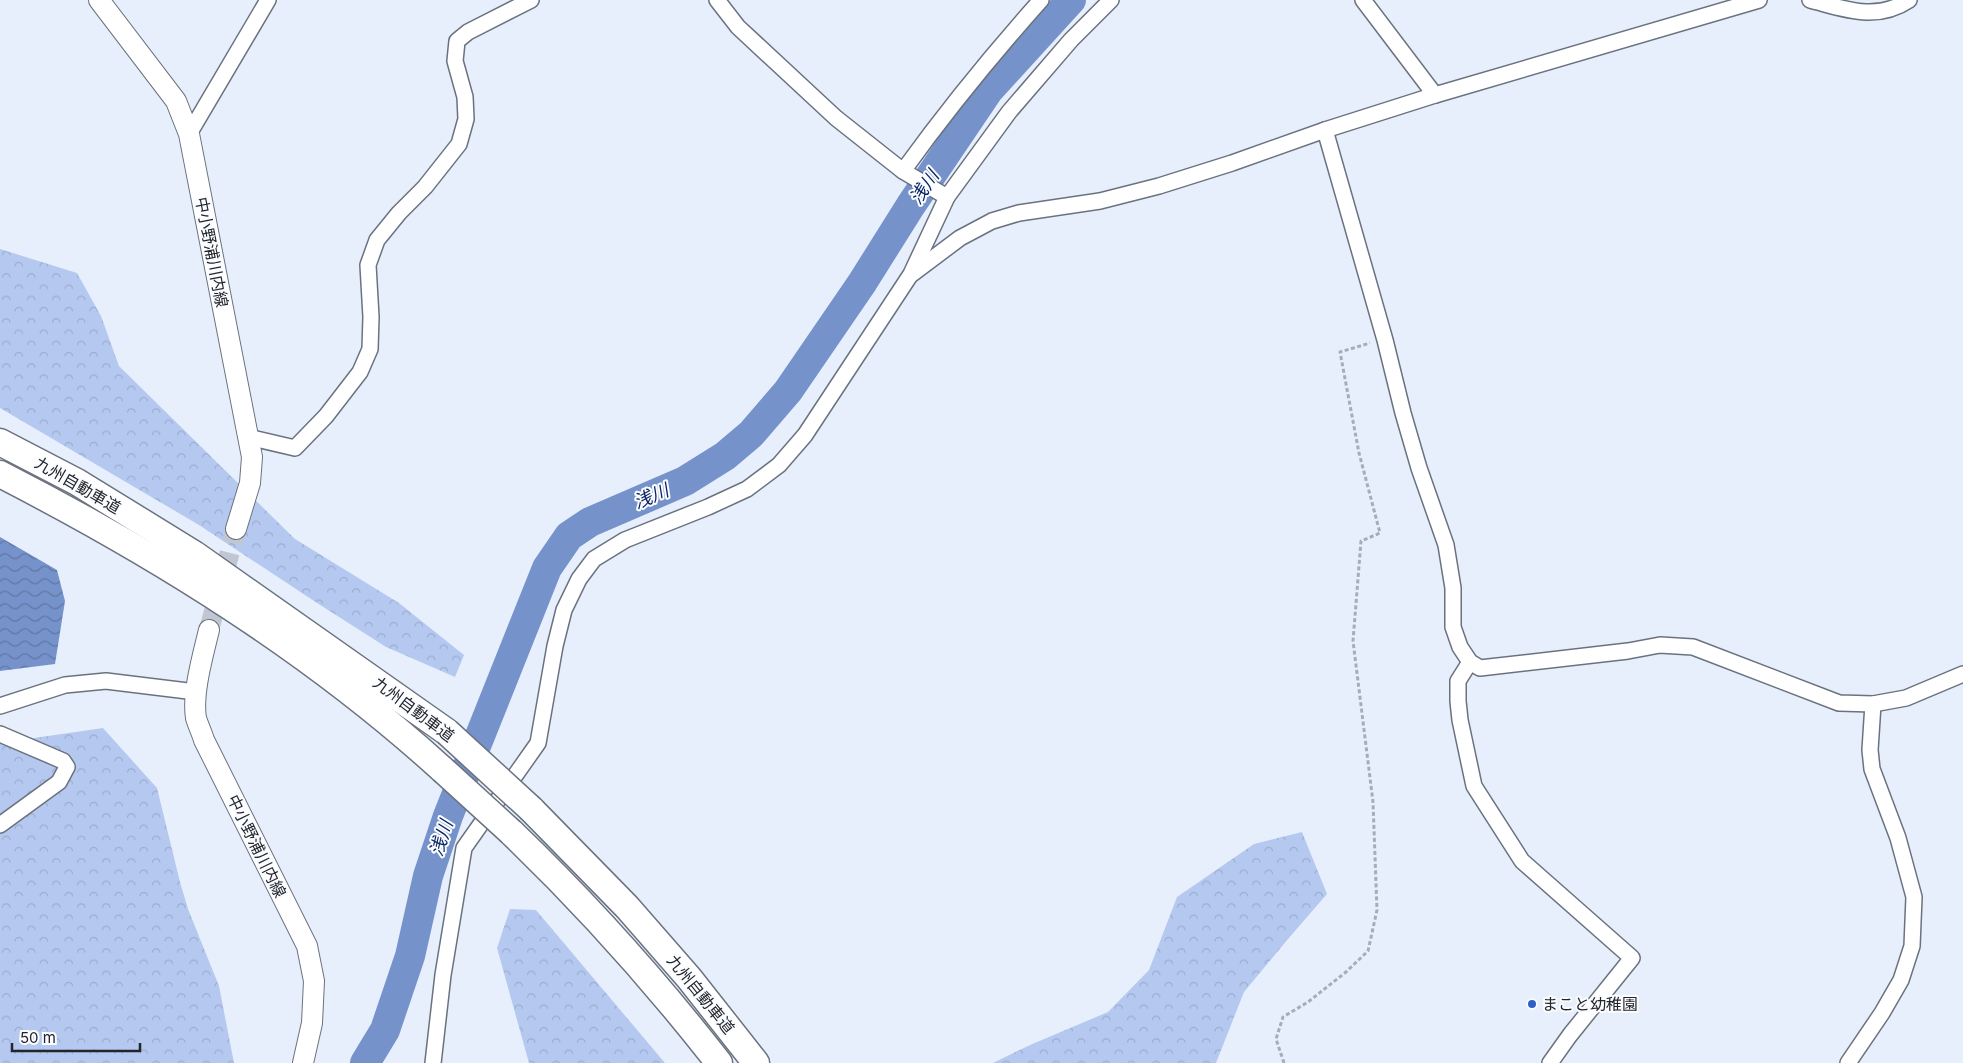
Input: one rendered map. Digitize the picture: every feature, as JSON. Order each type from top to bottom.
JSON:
[{"type":"highway","name":"九州自動車道","points":[[0,442],[77,482],[194,554],[447,732],[530,809],[627,908],[690,978],[756,1063]]},
{"type":"highway","name":"九州自動車道","points":[[0,474],[60,504],[176,572],[287,645],[400,731],[511,832],[605,927],[667,998],[719,1063]]},
{"type":"main road","name":"中小野浦川内線","points":[[98,0],[176,101],[189,134],[252,457],[250,483],[236,529]]},
{"type":"main road","name":"中小野浦川内線","points":[[209,630],[196,692],[196,717],[204,740],[306,946],[314,980],[312,1023],[303,1063]]},
{"type":"street","points":[[189,134],[268,0]]},
{"type":"street","points":[[248,437],[295,448],[326,416],[360,372],[370,349],[371,317],[368,265],[377,240],[399,213],[425,187],[459,144],[464,127],[466,119],[465,96],[455,61],[457,41],[468,32],[531,0]]},
{"type":"street","points":[[717,0],[738,27],[829,111],[906,173],[943,195]]},
{"type":"street","points":[[906,173],[944,114],[989,58],[1041,0]]},
{"type":"street","points":[[433,1063],[443,975],[464,848],[538,743],[555,646],[564,610],[579,579],[594,559],[626,540],[747,489],[779,465],[805,435],[911,274],[943,195],[1008,112],[1070,40],[1112,0]]},
{"type":"street","points":[[1363,0],[1435,95]]},
{"type":"street","points":[[911,274],[960,238],[992,221],[1018,213],[1100,200],[1159,186],[1435,95],[1759,0]]},
{"type":"street","points":[[1810,0],[1862,13],[1888,11],[1909,0]]},
{"type":"street","points":[[1325,130],[1385,340],[1416,458],[1446,545],[1453,588],[1453,627],[1460,647],[1470,662],[1480,668],[1628,651],[1660,645],[1693,648],[1839,703],[1873,704],[1906,698],[1963,674]]},
{"type":"street","points":[[1470,662],[1458,681],[1458,700],[1460,720],[1474,786],[1522,861],[1632,958],[1550,1063]]},
{"type":"street","points":[[0,706],[65,685],[106,681],[196,692]]},
{"type":"street","points":[[1848,1063],[1882,1013],[1901,980],[1912,946],[1914,897],[1898,838],[1872,769],[1870,750],[1873,704]]},
{"type":"street","points":[[0,734],[63,761],[67,767],[59,782],[0,825]]},
{"type":"path","points":[[1284,1063],[1276,1039],[1283,1017],[1308,1002],[1346,972],[1368,950],[1377,910],[1373,802],[1354,641],[1361,541],[1380,533],[1359,453],[1340,352],[1385,340]]},
{"type":"green space","points":[[0,249],[77,273],[101,316],[119,366],[295,539],[399,603],[464,655],[455,677],[386,647],[199,525],[0,408]]},
{"type":"green space","points":[[103,728],[157,788],[188,909],[219,986],[234,1063],[0,1063],[0,743]]},
{"type":"green space","points":[[1302,832],[1327,894],[1244,992],[1216,1063],[993,1063],[1108,1012],[1149,970],[1177,897],[1254,844]]},
{"type":"green space","points":[[510,909],[536,910],[665,1063],[529,1063],[497,948]]},
{"type":"water","points":[[0,537],[57,570],[65,601],[55,664],[0,671]]},
{"type":"waterway","name":"浅川","points":[[365,1063],[385,1030],[410,956],[428,876],[448,816],[547,568],[569,536],[590,522],[685,481],[725,456],[751,434],[788,391],[862,283],[911,205],[988,91],[1071,0]]},
{"type":"tunnel","points":[[209,630],[236,529]]},
{"type":"place","name":"まこと幼稚園","points":[[1532,1004]]}]
